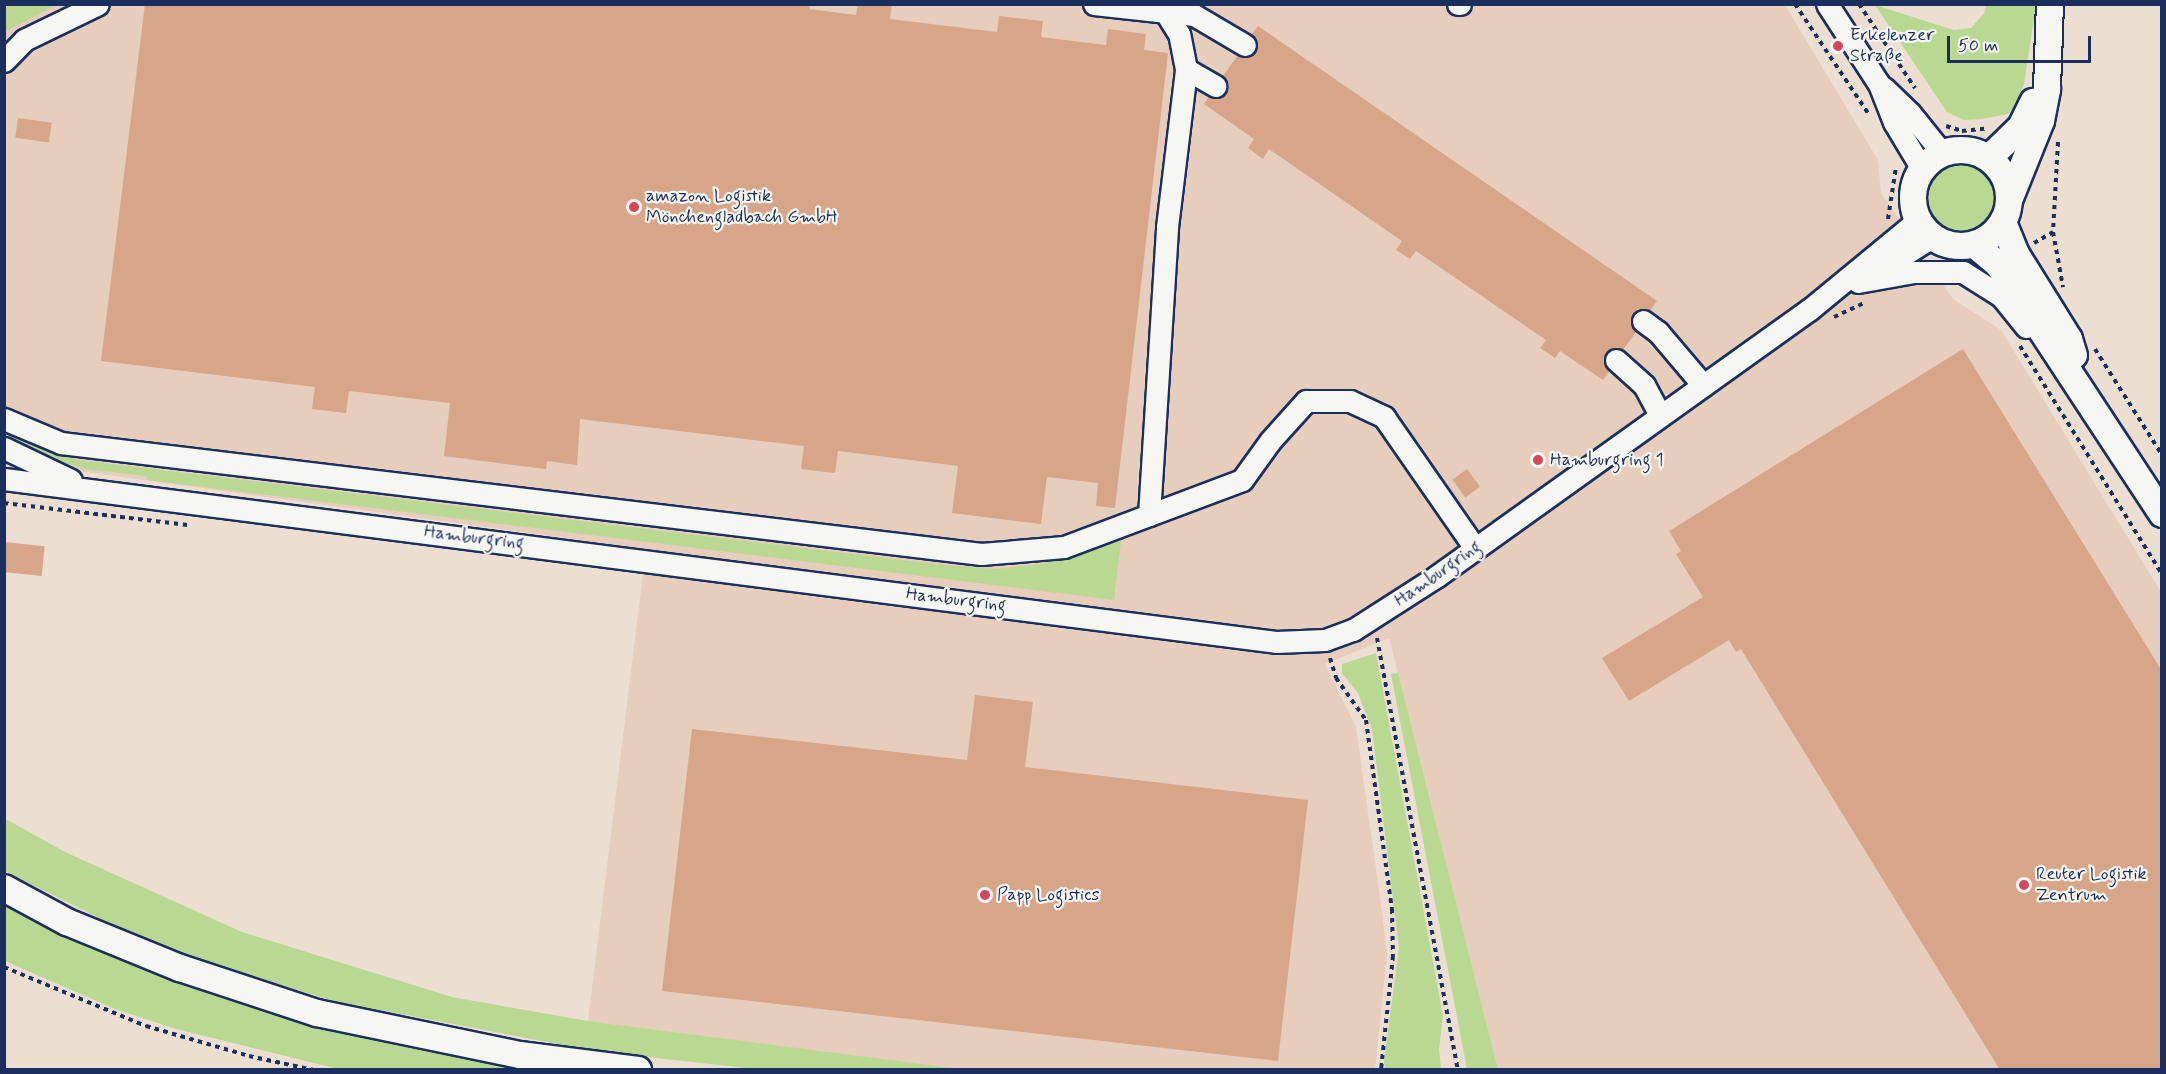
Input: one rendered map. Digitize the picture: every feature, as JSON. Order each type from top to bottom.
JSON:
[{"type":"main road","points":[[2050,4],[2047,89],[2041,122],[2006,210],[1986,240],[1975,244],[1945,244],[1925,228],[1913,194],[1922,169],[1942,153],[1974,151],[1989,158],[2004,176],[2006,210],[2016,254],[2070,339],[2084,390]]},
{"type":"main road","points":[[1989,158],[2022,127],[2036,96],[2048,37]]},
{"type":"main road","points":[[1975,244],[1998,264],[2084,390],[2162,514]]},
{"type":"main road","points":[[4,888],[68,922],[180,968],[317,1013],[520,1055],[638,1070]]},
{"type":"street","points":[[4,61],[24,40],[98,4]]},
{"type":"street","points":[[1094,4],[1194,15],[1245,45]]},
{"type":"street","points":[[1827,4],[1879,84],[1894,122],[1922,169]]},
{"type":"street","points":[[1149,515],[1167,227],[1186,69],[1179,34],[1165,12]]},
{"type":"street","points":[[1186,69],[1216,86]]},
{"type":"street","points":[[1879,84],[1910,113],[1942,153]]},
{"type":"street","points":[[1809,310],[1892,241],[1925,228]]},
{"type":"street","points":[[1809,310],[1858,282],[1925,228]]},
{"type":"street","points":[[1858,282],[1942,270],[1963,272],[1982,282],[2019,315],[2046,359],[2084,390]]},
{"type":"street","name":"Hamburgring","points":[[4,479],[1276,642],[1325,640],[1369,621],[1809,310]]},
{"type":"street","points":[[1643,321],[1658,332],[1702,385]]},
{"type":"street","points":[[1616,360],[1644,385],[1660,416]]},
{"type":"street","points":[[4,419],[61,443],[981,554],[1064,548],[1242,480],[1270,441],[1306,401],[1350,401],[1384,417],[1475,548]]},
{"type":"street","points":[[4,448],[90,490]]},
{"type":"path","points":[[1795,4],[1873,121]]},
{"type":"path","points":[[1859,4],[1922,99]]},
{"type":"path","points":[[1892,241],[1886,232],[1897,168],[1894,158]]},
{"type":"path","points":[[2054,179],[2053,232],[2066,296]]},
{"type":"path","points":[[2016,340],[2162,574]]},
{"type":"path","points":[[2092,343],[2162,455]]},
{"type":"path","points":[[1369,621],[1377,638],[1389,693],[1458,1070]]},
{"type":"path","points":[[1325,640],[1336,678],[1366,720],[1392,909],[1393,956],[1381,1070]]},
{"type":"path","points":[[4,967],[146,1026],[249,1056],[313,1070]]},
{"type":"shaded area","points":[[4,5],[1785,5],[1878,160],[1881,193],[1953,299],[2001,330],[2161,592],[2161,1069],[1498,1069],[1389,638],[1325,664],[1356,727],[1383,919],[1387,955],[1375,1069],[960,1070],[588,1021],[646,549],[5,461]]},
{"type":"green space","points":[[5,4],[55,4],[55,5],[5,32]]},
{"type":"green space","points":[[1875,5],[1954,30],[1971,28],[1985,12],[1986,5],[2036,5],[2024,84],[2016,105],[2008,114],[1982,119],[1964,120],[1947,112]]},
{"type":"green space","points":[[1953,161],[1967,161],[1981,167],[1991,177],[1997,191],[1997,205],[1991,219],[1981,229],[1967,235],[1953,235],[1939,229],[1929,219],[1923,205],[1923,191],[1929,177],[1939,167]]},
{"type":"green space","points":[[4,430],[78,460],[935,564],[996,569],[1041,564],[1121,541],[1114,600],[148,480],[146,476],[85,469],[62,462],[5,437]]},
{"type":"green space","points":[[1376,653],[1443,1016],[1439,1049],[1441,1069],[1385,1069],[1399,948],[1372,729],[1358,693],[1342,673],[1342,664]]},
{"type":"green space","points":[[1398,673],[1498,1069],[1467,1069],[1391,674]]},
{"type":"green space","points":[[4,818],[65,852],[242,932],[452,997],[588,1021],[960,1069],[755,1069],[594,1051],[334,1001],[157,947],[5,871]]},
{"type":"green space","points":[[4,904],[60,933],[214,994],[319,1025],[549,1069],[338,1069],[176,1029],[115,1009],[5,961]]},
{"type":"building","name":"amazon Logistik Mönchengladbach GmbH","points":[[145,4],[810,4],[809,9],[856,15],[858,4],[892,4],[890,19],[997,32],[999,16],[1043,21],[1041,37],[1106,45],[1108,29],[1146,34],[1144,50],[1168,53],[1115,508],[1096,506],[1098,483],[1047,477],[1041,524],[952,513],[958,466],[838,451],[835,473],[801,469],[804,446],[580,419],[577,465],[547,461],[546,469],[444,456],[450,403],[349,391],[346,413],[312,409],[315,387],[101,361]]},
{"type":"building","points":[[1258,26],[1657,301],[1650,311],[1638,309],[1632,314],[1631,326],[1636,332],[1623,350],[1613,348],[1606,352],[1604,363],[1609,371],[1603,380],[1560,351],[1555,358],[1540,348],[1546,340],[1416,251],[1410,259],[1396,250],[1402,241],[1269,149],[1263,159],[1248,148],[1254,139],[1204,104],[1209,97],[1217,99],[1227,93],[1229,85],[1223,76],[1238,55],[1245,58],[1256,52],[1258,45],[1252,34]]},
{"type":"building","points":[[18,118],[52,123],[49,143],[15,138]]},
{"type":"building","name":"Reuter Logistik Zentrum","points":[[1963,349],[2162,671],[2162,1070],[2000,1070],[1741,649],[1736,652],[1729,640],[1629,701],[1602,658],[1703,597],[1676,554],[1681,551],[1669,531]]},
{"type":"building","points":[[1467,469],[1480,487],[1465,497],[1452,480]]},
{"type":"building","points":[[4,542],[45,546],[42,576],[4,572]]},
{"type":"building","name":"Papp Logistics","points":[[975,695],[1033,702],[1025,767],[1308,800],[1278,1061],[662,991],[692,729],[967,760]]},
{"type":"place","name":"Erkelenzer Straße","points":[[1838,46]]},
{"type":"place","name":"amazon Logistik Mönchengladbach GmbH","points":[[634,207]]},
{"type":"place","name":"Hamburgring 1","points":[[1538,460]]},
{"type":"place","name":"Reuter Logistik Zentrum","points":[[2024,885]]},
{"type":"place","name":"Papp Logistics","points":[[985,895]]}]
